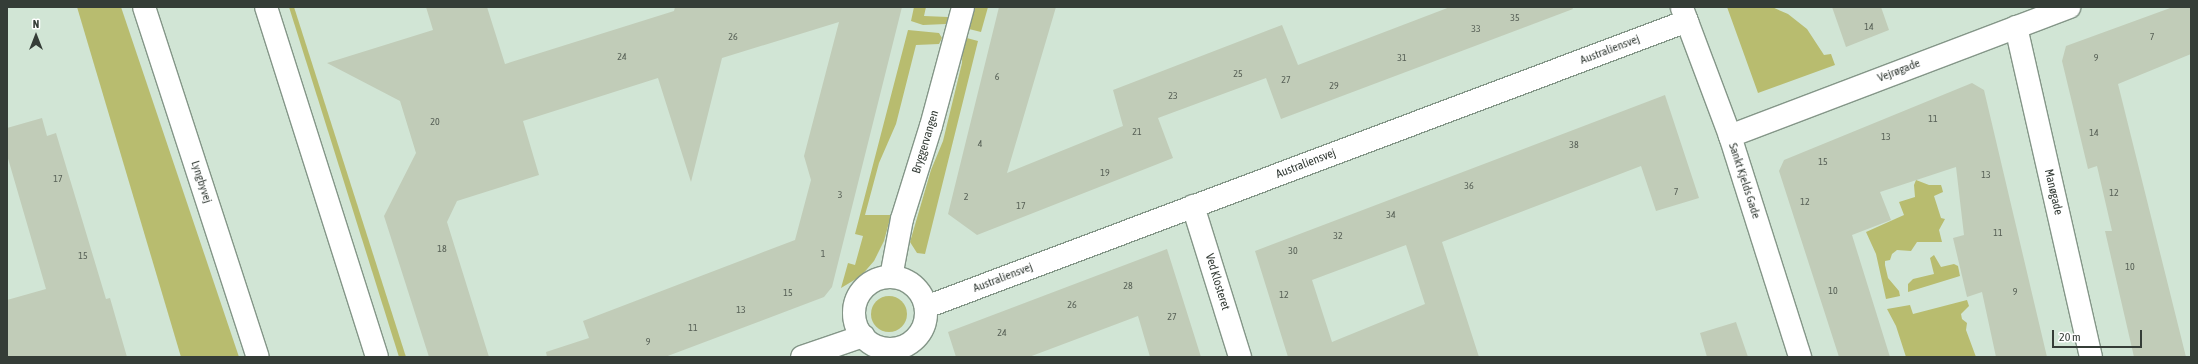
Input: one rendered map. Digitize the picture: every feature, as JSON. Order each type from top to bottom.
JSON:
[{"type":"street","name":"Lyngbyvej","points":[[144,7],[258,357]]},
{"type":"street","points":[[266,7],[378,357]]},
{"type":"street","name":"Bryggervangen","points":[[892,277],[902,219],[931,126],[962,7]]},
{"type":"street","name":"Vejrøgade","points":[[1730,136],[2069,7]]},
{"type":"street","name":"Sankt Kjelds Gade","points":[[1684,14],[1730,136],[1800,357]]},
{"type":"street","name":"Australiensvej","points":[[926,307],[1193,206],[1684,14]]},
{"type":"street","name":"Manøgade","points":[[2016,27],[2091,357]]},
{"type":"street","name":"Ved Klosteret","points":[[1193,206],[1240,357]]},
{"type":"street","points":[[892,277],[908,281],[918,290],[926,307],[924,325],[912,350],[885,348],[872,344],[863,336],[856,323],[854,308],[859,294],[869,284],[882,278],[892,277]]},
{"type":"street","points":[[802,357],[863,336]]},
{"type":"green space","points":[[77,7],[121,7],[239,357],[181,357]]},
{"type":"green space","points":[[289,7],[294,7],[406,357],[399,357]]},
{"type":"green space","points":[[914,7],[926,7],[924,16],[948,17],[946,24],[923,25],[911,21]]},
{"type":"green space","points":[[975,7],[988,7],[981,32],[965,28]]},
{"type":"green space","points":[[1727,7],[1772,7],[1788,14],[1807,29],[1824,55],[1831,54],[1835,65],[1758,93]]},
{"type":"green space","points":[[908,30],[939,33],[942,38],[939,44],[916,45],[896,124],[879,163],[865,215],[891,215],[884,241],[874,261],[861,276],[841,288],[848,263],[855,265],[863,236],[855,234]]},
{"type":"green space","points":[[963,37],[978,41],[925,254],[917,253],[910,242],[931,170],[943,141],[962,63]]},
{"type":"green space","points":[[1916,180],[1929,185],[1941,185],[1943,192],[1934,196],[1941,218],[1945,219],[1939,230],[1942,242],[1917,242],[1911,251],[1897,250],[1892,254],[1890,260],[1885,261],[1888,278],[1899,291],[1900,296],[1886,299],[1876,254],[1866,232],[1904,215],[1899,202],[1915,197],[1914,185]]},
{"type":"green space","points":[[1934,255],[1941,267],[1954,264],[1958,266],[1960,276],[1908,292],[1908,284],[1913,279],[1934,274],[1930,258]]},
{"type":"green space","points":[[889,296],[899,299],[904,304],[907,314],[904,324],[899,329],[889,332],[879,329],[874,324],[871,314],[874,304],[879,299]]},
{"type":"green space","points":[[1967,300],[1969,306],[1961,314],[1962,319],[1967,323],[1966,330],[1976,357],[1906,357],[1896,326],[1887,309],[1910,305],[1913,314]]},
{"type":"building","points":[[426,7],[487,7],[505,64],[674,11],[675,7],[902,7],[832,287],[824,297],[665,357],[547,357],[546,352],[589,338],[583,321],[795,240],[811,180],[804,156],[839,22],[722,58],[691,182],[658,78],[523,121],[539,175],[457,201],[447,222],[489,357],[429,357],[384,216],[416,153],[400,101],[327,63],[433,30]]},
{"type":"building","points":[[999,7],[1056,7],[1007,173],[1123,126],[1113,90],[1282,25],[1298,65],[1450,7],[1572,7],[1573,9],[1281,119],[1266,78],[1158,118],[1173,158],[977,235],[948,214]]},
{"type":"building","points":[[1832,7],[1881,7],[1889,30],[1846,47]]},
{"type":"building","points":[[2173,7],[2191,7],[2191,54],[2118,84],[2186,357],[2134,357],[2105,231],[2112,231],[2097,166],[2088,169],[2062,61],[2066,46]]},
{"type":"building","points":[[1972,83],[1984,90],[2047,357],[1996,357],[1982,292],[1967,297],[1953,238],[1964,235],[1956,167],[1880,192],[1891,220],[1852,235],[1890,357],[1839,357],[1779,171],[1784,160]]},
{"type":"building","points":[[1665,95],[1699,198],[1656,211],[1641,166],[1442,242],[1479,357],[1288,357],[1255,251]],"holes":[[[1406,245],[1425,304],[1332,342],[1312,280]]]},
{"type":"building","points":[[42,118],[47,136],[56,133],[106,299],[110,298],[127,357],[7,357],[7,300],[46,289],[7,155],[7,128]]},
{"type":"building","points":[[1167,249],[1201,357],[1150,357],[1138,316],[1029,357],[956,357],[948,332]]},
{"type":"building","points":[[1736,322],[1748,357],[1707,357],[1700,333]]}]
